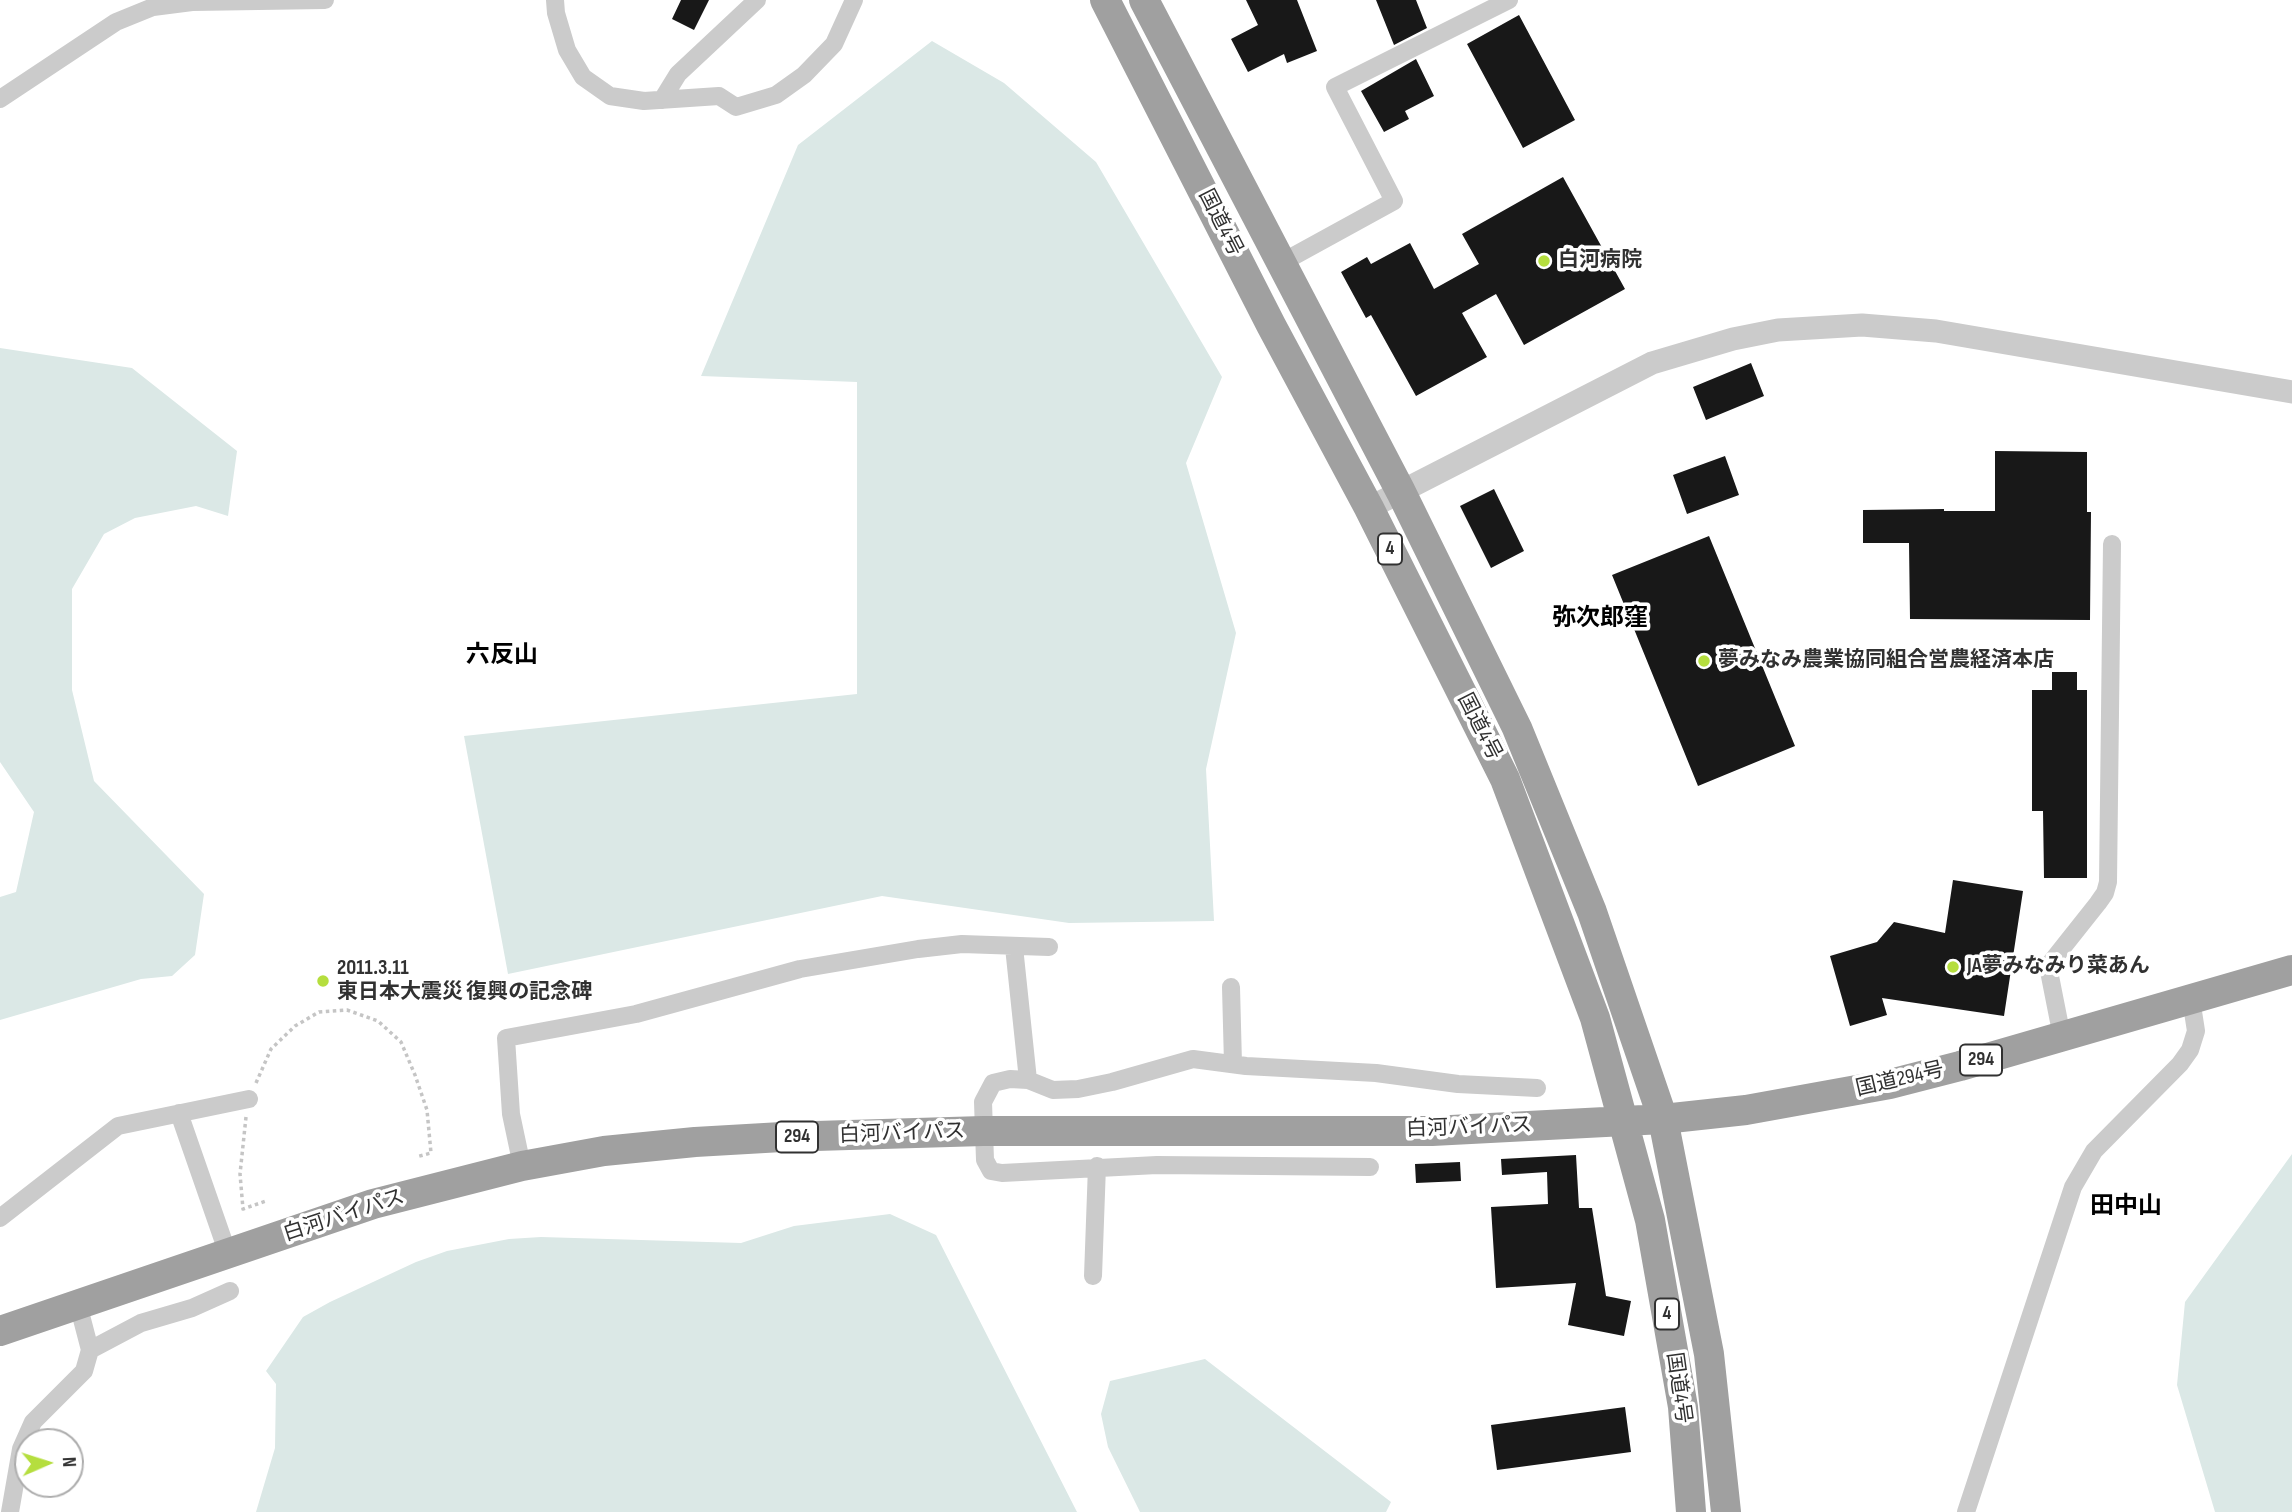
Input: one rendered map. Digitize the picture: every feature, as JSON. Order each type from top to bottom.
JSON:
[{"type":"highway","name":"国道4号","points":[[1105,0],[1271,326],[1369,508],[1506,779],[1595,1018],[1653,1233],[1683,1407],[1691,1512]]},
{"type":"highway","name":"国道4号","points":[[1144,0],[1401,492],[1517,728],[1592,912],[1663,1119],[1709,1354],[1726,1512]]},
{"type":"highway","name":"国道294号","points":[[1622,1120],[1663,1119],[1746,1110],[1890,1084],[2292,970]]},
{"type":"highway","name":"白河バイパス","points":[[0,1331],[373,1204],[522,1166],[604,1151],[695,1142],[983,1131],[1432,1131],[1622,1120]]},
{"type":"street","points":[[0,99],[116,22],[153,7],[192,2],[324,0]]},
{"type":"street","points":[[555,0],[556,13],[568,50],[583,77],[610,96],[644,101],[719,96],[736,107],[776,95],[804,75],[834,44],[854,0]]},
{"type":"street","points":[[662,100],[678,74],[757,0]]},
{"type":"street","points":[[1281,263],[1394,201],[1335,87],[1509,0]]},
{"type":"street","points":[[1369,508],[1652,363],[1733,339],[1778,330],[1862,325],[1936,331],[2292,392]]},
{"type":"street","points":[[2062,1037],[2048,966],[2098,903],[2108,882],[2112,544]]},
{"type":"street","points":[[522,1166],[510,1114],[506,1038],[636,1014],[800,970],[918,949],[962,944],[1049,947]]},
{"type":"street","points":[[1014,947],[1028,1080]]},
{"type":"street","points":[[1231,987],[1233,1064]]},
{"type":"street","points":[[1966,1512],[2073,1187],[2094,1151],[2180,1064],[2190,1050],[2196,1031],[2190,999]]},
{"type":"street","points":[[1370,1167],[1157,1165],[1002,1173],[991,1171],[985,1160],[983,1102],[993,1083],[1010,1079],[1028,1080],[1053,1090],[1078,1089],[1193,1059],[1376,1073],[1458,1084],[1536,1088]]},
{"type":"street","points":[[0,1218],[118,1126],[249,1099]]},
{"type":"street","points":[[178,1113],[228,1254]]},
{"type":"street","points":[[1093,1276],[1097,1166]]},
{"type":"street","points":[[90,1350],[141,1323],[192,1308],[230,1291]]},
{"type":"street","points":[[10,1512],[21,1449],[33,1422],[84,1371],[90,1350],[78,1304]]},
{"type":"path","points":[[266,1201],[243,1209],[241,1165],[249,1099],[271,1049],[295,1026],[319,1012],[347,1010],[378,1021],[401,1042],[427,1110],[431,1153],[416,1157]]},
{"type":"shaded area","points":[[932,41],[1004,83],[1096,162],[1222,377],[1186,463],[1236,633],[1206,769],[1214,921],[1069,923],[882,896],[508,974],[464,736],[857,694],[857,382],[701,376],[798,145]]},
{"type":"shaded area","points":[[0,348],[132,368],[237,451],[228,516],[196,506],[135,518],[104,534],[72,589],[72,690],[94,781],[204,894],[195,955],[172,976],[141,979],[0,1020],[0,897],[16,892],[34,812],[0,762]]},
{"type":"shaded area","points":[[2292,1154],[2292,1512],[2215,1512],[2177,1385],[2185,1302]]},
{"type":"shaded area","points":[[890,1214],[936,1235],[1077,1512],[256,1512],[275,1448],[276,1384],[266,1371],[303,1317],[330,1302],[416,1262],[447,1251],[509,1239],[541,1237],[741,1243],[794,1226]]},
{"type":"shaded area","points":[[1205,1359],[1391,1502],[1386,1512],[1140,1512],[1108,1447],[1101,1414],[1110,1381]]},
{"type":"building","points":[[681,0],[709,0],[694,30],[672,19]]},
{"type":"building","points":[[1246,0],[1297,0],[1317,51],[1287,63],[1284,54],[1248,72],[1231,39],[1258,25]]},
{"type":"building","points":[[1376,0],[1416,0],[1427,28],[1394,45]]},
{"type":"building","points":[[1519,15],[1575,120],[1523,148],[1467,44]]},
{"type":"building","points":[[1416,59],[1434,96],[1405,111],[1409,119],[1384,132],[1361,91]]},
{"type":"building","points":[[1563,177],[1625,289],[1524,345],[1496,294],[1462,313],[1487,357],[1416,396],[1371,315],[1366,318],[1341,272],[1367,257],[1371,264],[1410,243],[1434,289],[1479,264],[1462,234]]},
{"type":"building","points":[[1751,363],[1764,396],[1706,420],[1693,387]]},
{"type":"building","points":[[1995,451],[2087,452],[2087,512],[2091,512],[2090,620],[1910,619],[1909,543],[1863,543],[1863,510],[1995,511]]},
{"type":"building","points":[[1725,456],[1739,495],[1687,514],[1673,475]]},
{"type":"building","points":[[1494,489],[1524,551],[1491,568],[1460,506]]},
{"type":"building","name":"夢みなみ農業協同組合営農経済本店","points":[[1709,536],[1795,746],[1698,786],[1612,575]]},
{"type":"building","points":[[2052,672],[2077,672],[2077,690],[2087,690],[2087,878],[2044,878],[2043,811],[2032,811],[2032,690],[2052,690]]},
{"type":"building","name":"JA夢みなみり菜あん","points":[[1953,880],[2023,891],[2004,1016],[1882,998],[1887,1015],[1850,1026],[1830,956],[1877,942],[1894,922],[1945,933]]},
{"type":"building","points":[[1576,1155],[1579,1208],[1592,1208],[1606,1296],[1631,1301],[1624,1336],[1568,1325],[1576,1283],[1496,1288],[1491,1207],[1548,1204],[1547,1172],[1502,1175],[1501,1159]]},
{"type":"building","points":[[1460,1162],[1461,1181],[1416,1183],[1415,1164]]},
{"type":"building","points":[[1625,1407],[1631,1452],[1497,1470],[1491,1425]]},
{"type":"place","name":"白河病院","points":[[1544,261]]},
{"type":"place","name":"夢みなみ農業協同組合営農経済本店","points":[[1704,661]]},
{"type":"place","name":"JA夢みなみり菜あん","points":[[1953,967]]},
{"type":"place","name":"2011.3.11 東日本大震災 復興の記念碑","points":[[323,981]]},
{"type":"district","name":"弥次郎窪","points":[[1600,619]]},
{"type":"district","name":"六反山","points":[[502,656]]},
{"type":"district","name":"田中山","points":[[2126,1207]]}]
